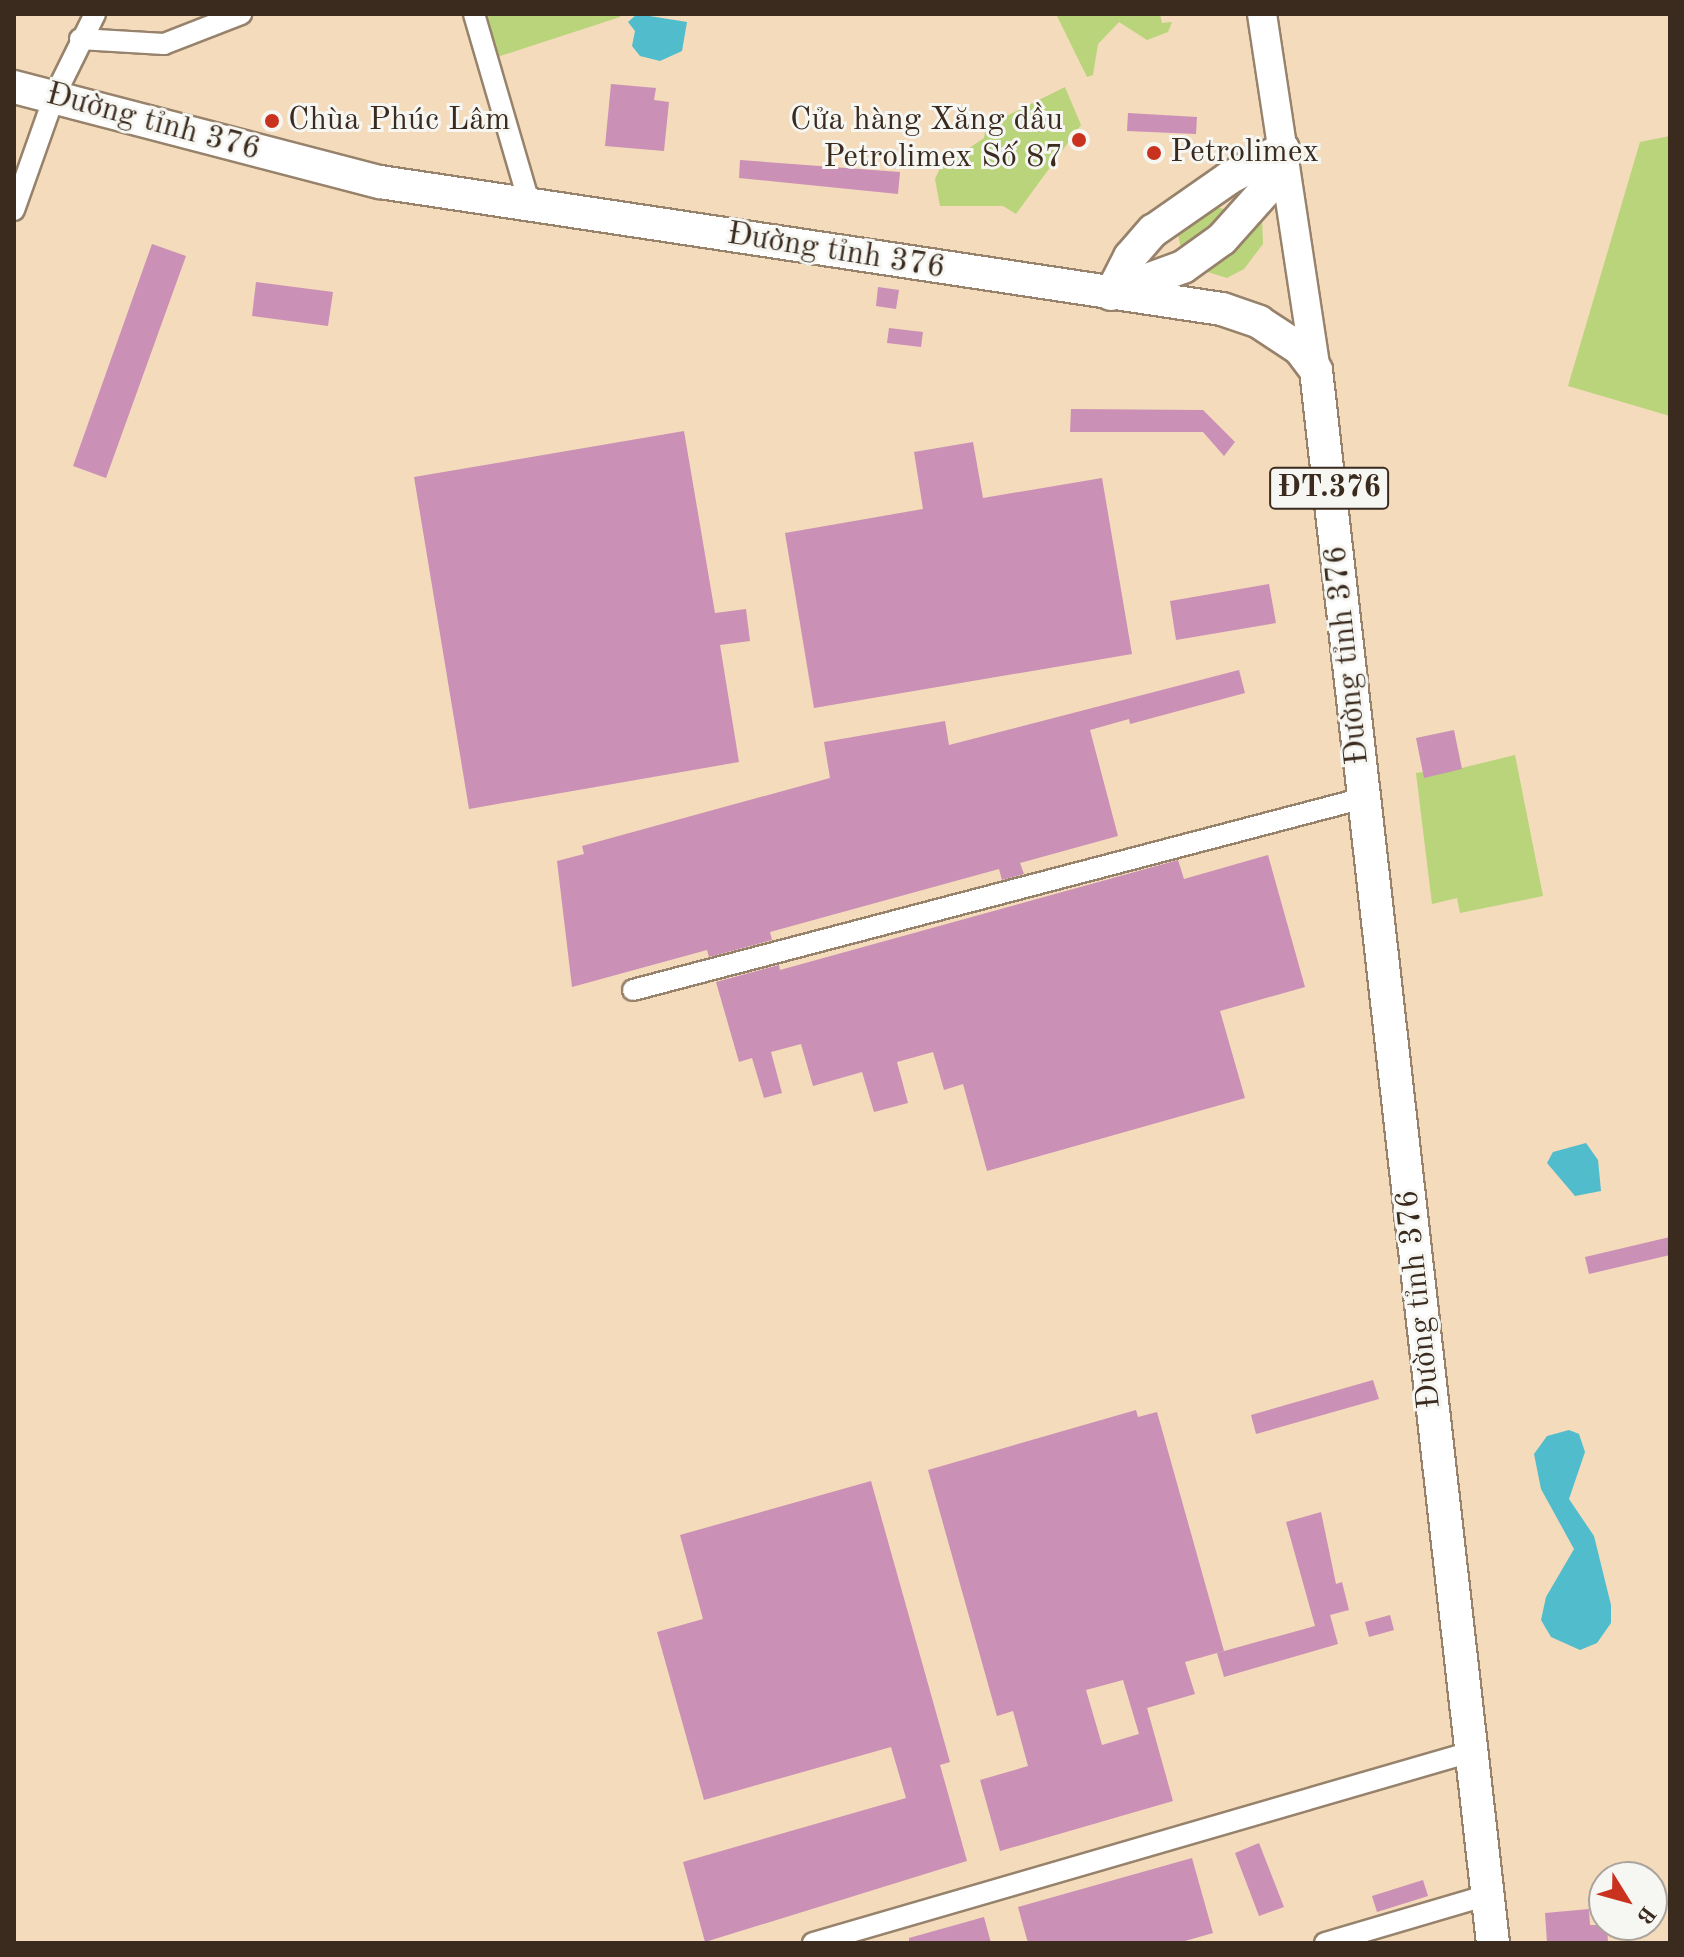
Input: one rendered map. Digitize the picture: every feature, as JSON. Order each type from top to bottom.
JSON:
[{"type":"main road","points":[[1262,14],[1316,370]]},
{"type":"main road","name":"Đường tỉnh 376","points":[[14,87],[380,182],[1242,314],[1300,349],[1316,370],[1493,1943]]},
{"type":"main road","points":[[1111,294],[1183,267],[1222,239],[1264,192],[1283,149]]},
{"type":"main road","points":[[1111,294],[1130,257],[1153,231],[1229,178],[1283,149]]},
{"type":"street","points":[[14,210],[54,97],[95,14]]},
{"type":"street","points":[[80,39],[164,44],[241,14]]},
{"type":"street","points":[[474,14],[530,205]]},
{"type":"street","points":[[633,990],[1364,798]]},
{"type":"street","points":[[813,1943],[1471,1752]]},
{"type":"street","points":[[1325,1943],[1488,1895]]},
{"type":"green space","points":[[473,14],[619,14],[620,17],[488,60]]},
{"type":"green space","points":[[1056,14],[1160,14],[1162,23],[1172,22],[1168,32],[1147,40],[1119,22],[1098,44],[1093,75],[1087,77]]},
{"type":"green space","points":[[1065,87],[1081,125],[1016,214],[1003,206],[940,206],[935,179],[940,168],[984,138],[986,126]]},
{"type":"green space","points":[[1670,136],[1670,416],[1568,386],[1640,142]]},
{"type":"green space","points":[[1214,206],[1229,211],[1219,225],[1181,249],[1178,234],[1184,225]]},
{"type":"green space","points":[[1262,217],[1263,244],[1244,269],[1227,278],[1205,271],[1240,245]]},
{"type":"green space","points":[[1515,755],[1543,896],[1460,913],[1457,898],[1432,904],[1416,773],[1423,772],[1425,777]]},
{"type":"water","points":[[637,14],[687,22],[682,51],[660,61],[640,56],[632,46],[635,31],[628,22]]},
{"type":"water","points":[[1586,1143],[1598,1160],[1601,1191],[1575,1196],[1547,1163],[1553,1152]]},
{"type":"water","points":[[1569,1430],[1579,1434],[1585,1452],[1569,1499],[1594,1536],[1611,1605],[1611,1623],[1597,1643],[1580,1650],[1551,1637],[1541,1620],[1546,1597],[1574,1549],[1541,1489],[1534,1454],[1547,1436]]},
{"type":"building","points":[[611,84],[656,88],[654,100],[669,102],[664,151],[605,146]]},
{"type":"building","points":[[1128,113],[1197,117],[1196,134],[1127,131]]},
{"type":"building","points":[[740,160],[900,172],[898,194],[739,178]]},
{"type":"building","points":[[152,244],[186,256],[106,478],[73,466]]},
{"type":"building","points":[[256,282],[333,292],[328,326],[252,316]]},
{"type":"building","points":[[878,287],[899,290],[896,309],[876,306]]},
{"type":"building","points":[[889,328],[923,332],[921,347],[887,343]]},
{"type":"building","points":[[1071,409],[1203,410],[1235,442],[1224,456],[1203,432],[1070,432]]},
{"type":"building","points":[[684,431],[715,613],[746,609],[750,641],[720,645],[739,762],[469,809],[414,477]]},
{"type":"building","points":[[973,442],[983,498],[1102,478],[1132,654],[814,708],[785,533],[923,509],[914,452]]},
{"type":"building","points":[[1269,584],[1276,623],[1176,640],[1170,601]]},
{"type":"building","points":[[1239,670],[1245,693],[1130,724],[1129,719],[1090,730],[1118,836],[1020,863],[1024,874],[1002,880],[999,869],[770,932],[772,940],[709,957],[707,950],[572,987],[557,861],[584,854],[582,846],[830,778],[824,742],[945,721],[949,745]]},
{"type":"building","points":[[1454,730],[1462,769],[1424,778],[1416,738]]},
{"type":"building","points":[[1268,855],[1305,987],[1220,1011],[1245,1098],[987,1171],[963,1084],[944,1090],[933,1052],[897,1062],[908,1103],[874,1112],[862,1072],[813,1086],[801,1044],[771,1052],[782,1093],[764,1098],[752,1058],[739,1062],[716,982],[779,965],[780,970],[1178,860],[1184,879]]},
{"type":"building","points":[[1670,1237],[1670,1255],[1589,1274],[1585,1257]]},
{"type":"building","points":[[1373,1380],[1379,1399],[1256,1434],[1251,1415]]},
{"type":"building","points":[[1136,1410],[1138,1417],[1157,1412],[1224,1651],[1185,1662],[1195,1694],[1147,1708],[1173,1801],[1000,1851],[980,1780],[1028,1766],[1013,1711],[997,1716],[928,1470]],"holes":[[[1123,1680],[1139,1734],[1102,1745],[1086,1690]]]},
{"type":"building","points":[[871,1481],[950,1762],[940,1765],[967,1861],[705,1942],[683,1862],[906,1798],[891,1747],[704,1800],[657,1632],[703,1619],[680,1535]]},
{"type":"building","points":[[1321,1512],[1336,1584],[1342,1582],[1349,1610],[1330,1615],[1338,1644],[1224,1677],[1217,1653],[1315,1626],[1286,1522]]},
{"type":"building","points":[[1390,1615],[1394,1630],[1369,1637],[1365,1622]]},
{"type":"building","points":[[1259,1843],[1284,1907],[1259,1916],[1235,1853]]},
{"type":"building","points":[[1192,1858],[1213,1933],[1178,1943],[1028,1943],[1018,1907]]},
{"type":"building","points":[[1423,1880],[1428,1896],[1377,1912],[1372,1896]]},
{"type":"building","points":[[1588,1909],[1588,1941],[1608,1943],[1547,1943],[1545,1913]]},
{"type":"building","points":[[984,1917],[991,1943],[909,1943],[909,1938]]},
{"type":"place","name":"Chùa Phúc Lâm","points":[[272,121]]},
{"type":"place","name":"Cửa hàng Xăng dầu Petrolimex Số 87","points":[[1079,140]]},
{"type":"place","name":"Petrolimex","points":[[1154,153]]}]
